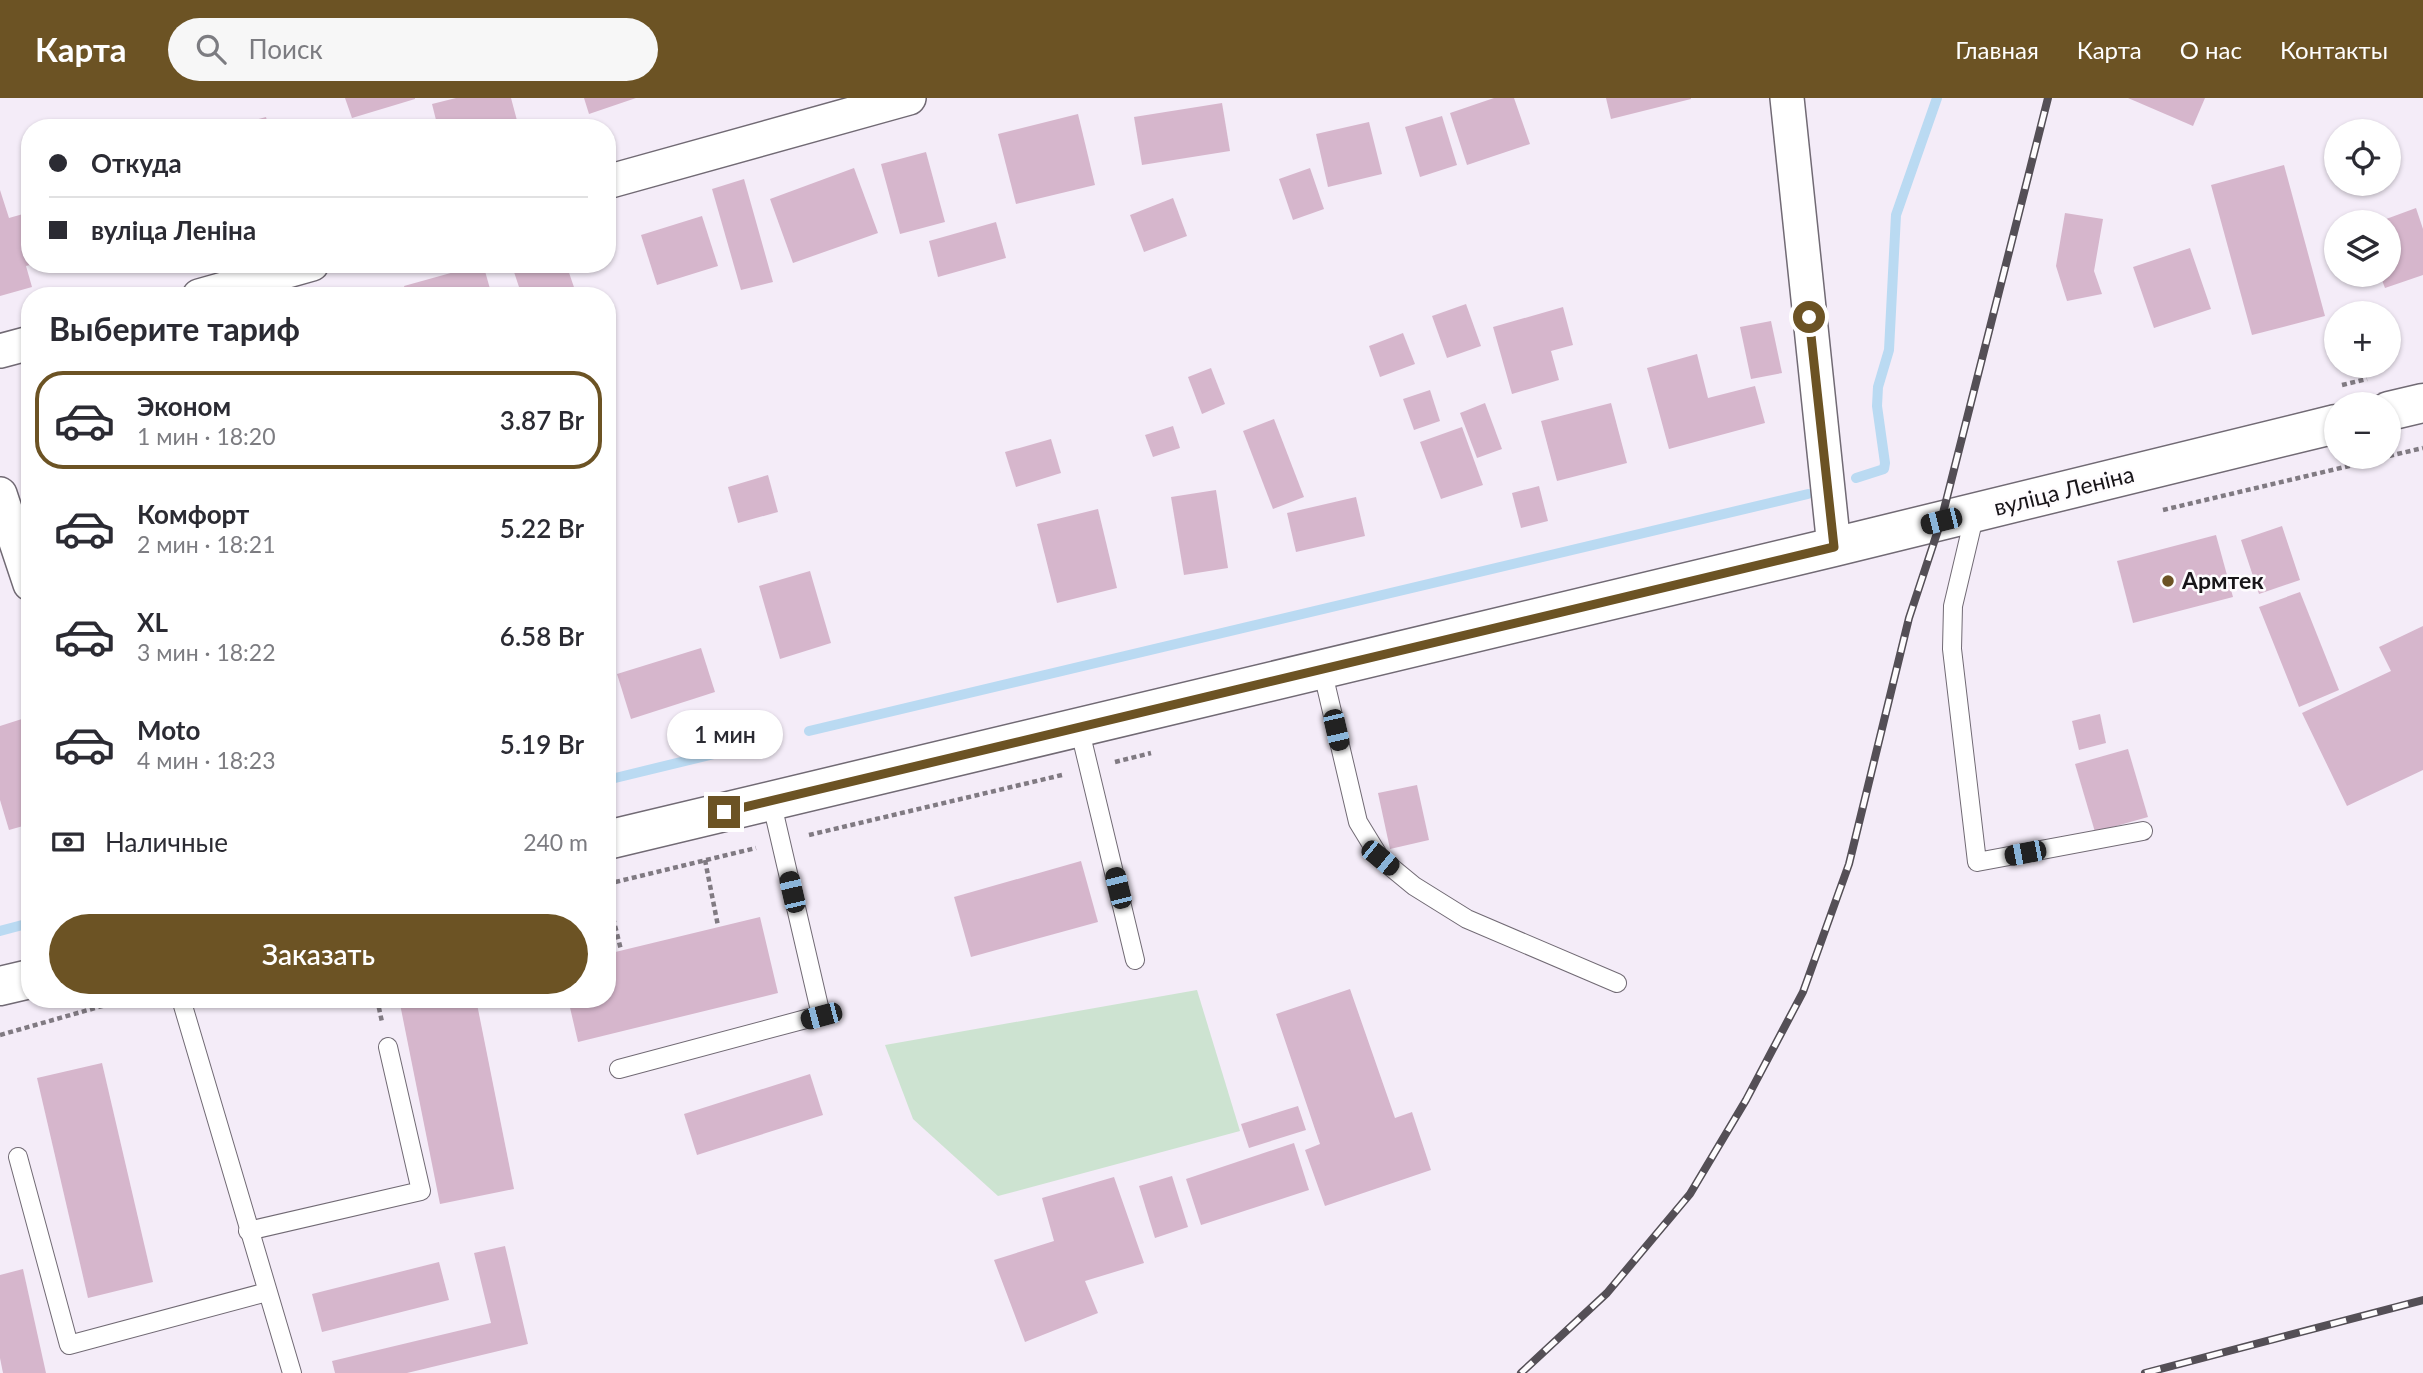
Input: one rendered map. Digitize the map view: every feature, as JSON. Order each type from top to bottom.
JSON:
[{"type":"main road","points":[[2401,408],[2423,403]]},
{"type":"main road","name":"вуліца Леніна","points":[[616,838],[1834,547],[2324,427]]},
{"type":"main road","points":[[0,986],[21,981]]},
{"type":"street","points":[[616,179],[909,98]]},
{"type":"street","points":[[1787,98],[1834,547]]},
{"type":"street","points":[[231,287],[280,273]]},
{"type":"street","points":[[0,351],[21,345]]},
{"type":"street","points":[[0,494],[21,557]]},
{"type":"lane","points":[[1975,513],[1953,606],[1952,649],[1978,862],[2143,831]]},
{"type":"lane","points":[[1322,669],[1358,822],[1380,858],[1413,886],[1467,919],[1617,983]]},
{"type":"lane","points":[[1079,727],[1135,960]]},
{"type":"lane","points":[[619,1069],[821,1016],[771,800]]},
{"type":"lane","points":[[184,1008],[292,1373]]},
{"type":"lane","points":[[248,1231],[421,1191],[388,1047]]},
{"type":"lane","points":[[18,1157],[69,1345],[267,1292]]},
{"type":"path","points":[[2401,453],[2423,448]]},
{"type":"path","points":[[705,860],[718,926]]},
{"type":"path","points":[[616,930],[621,950]]},
{"type":"path","points":[[0,1035],[95,1008]]},
{"type":"green space","points":[[1197,990],[1240,1131],[998,1196],[913,1119],[885,1045]]},
{"type":"building","points":[[345,98],[415,98],[415,99],[352,118]]},
{"type":"building","points":[[456,98],[511,98],[517,119],[436,119],[432,104]]},
{"type":"building","points":[[584,98],[636,98],[589,114]]},
{"type":"building","points":[[1494,98],[1514,98],[1530,144],[1467,165],[1450,113]]},
{"type":"building","points":[[1606,98],[1691,98],[1691,99],[1611,119]]},
{"type":"building","points":[[2128,98],[2205,98],[2193,126]]},
{"type":"building","points":[[1222,103],[1230,151],[1142,165],[1134,117]]},
{"type":"building","points":[[1078,114],[1095,185],[1016,204],[998,134]]},
{"type":"building","points":[[1442,116],[1457,165],[1420,177],[1405,127]]},
{"type":"building","points":[[1369,122],[1382,174],[1328,187],[1316,134]]},
{"type":"building","points":[[926,152],[945,222],[900,234],[881,164]]},
{"type":"building","points":[[2284,165],[2324,316],[2252,335],[2211,185]]},
{"type":"building","points":[[854,168],[878,233],[793,263],[770,199]]},
{"type":"building","points":[[1310,168],[1324,209],[1293,220],[1279,179]]},
{"type":"building","points":[[744,179],[773,282],[741,290],[712,189]]},
{"type":"building","points":[[0,190],[9,218],[21,215],[21,273],[28,273],[32,287],[21,287],[21,290],[0,296]]},
{"type":"building","points":[[1173,198],[1187,236],[1144,252],[1130,215]]},
{"type":"building","points":[[2416,208],[2423,229],[2423,275],[2401,283],[2401,214]]},
{"type":"building","points":[[2065,213],[2103,219],[2094,271],[2102,294],[2067,301],[2056,266]]},
{"type":"building","points":[[702,216],[718,266],[657,285],[641,235]]},
{"type":"building","points":[[996,222],[1006,258],[938,277],[929,241]]},
{"type":"building","points":[[2190,248],[2211,309],[2154,328],[2133,267]]},
{"type":"building","points":[[451,273],[486,273],[489,287],[404,287]]},
{"type":"building","points":[[514,273],[569,273],[574,287],[519,287]]},
{"type":"building","points":[[1466,304],[1481,346],[1447,358],[1432,316]]},
{"type":"building","points":[[1563,307],[1573,345],[1551,351],[1559,380],[1512,394],[1493,327]]},
{"type":"building","points":[[1771,321],[1782,373],[1751,379],[1740,327]]},
{"type":"building","points":[[1403,333],[1415,364],[1380,377],[1369,346]]},
{"type":"building","points":[[1697,354],[1708,398],[1755,386],[1765,423],[1669,449],[1647,368]]},
{"type":"building","points":[[1211,368],[1225,404],[1202,414],[1188,377]]},
{"type":"building","points":[[1430,390],[1440,421],[1414,430],[1403,399]]},
{"type":"building","points":[[1485,403],[1502,449],[1477,458],[1460,413]]},
{"type":"building","points":[[1611,403],[1627,463],[1557,481],[1541,421]]},
{"type":"building","points":[[1274,419],[1304,497],[1273,509],[1243,431]]},
{"type":"building","points":[[1173,426],[1180,448],[1153,457],[1145,435]]},
{"type":"building","points":[[1462,427],[1483,485],[1441,499],[1420,442]]},
{"type":"building","points":[[1051,439],[1061,473],[1016,487],[1005,452]]},
{"type":"building","points":[[768,475],[778,512],[738,523],[728,487]]},
{"type":"building","points":[[1539,486],[1548,521],[1521,528],[1512,493]]},
{"type":"building","points":[[1216,490],[1228,568],[1184,575],[1171,497]]},
{"type":"building","points":[[1356,497],[1365,536],[1296,552],[1287,513]]},
{"type":"building","points":[[1098,509],[1117,588],[1057,603],[1037,524]]},
{"type":"building","points":[[2282,526],[2300,580],[2259,594],[2241,540]]},
{"type":"building","points":[[2216,535],[2233,597],[2133,623],[2117,561]]},
{"type":"building","points":[[810,571],[831,643],[780,659],[759,586]]},
{"type":"building","points":[[2300,592],[2339,690],[2299,707],[2259,607]]},
{"type":"building","points":[[2423,626],[2423,770],[2347,806],[2302,713],[2391,671],[2379,647]]},
{"type":"building","points":[[701,648],[715,692],[631,719],[617,674]]},
{"type":"building","points":[[2100,714],[2106,743],[2079,750],[2072,721]]},
{"type":"building","points":[[21,719],[21,827],[9,830],[0,800],[0,726]]},
{"type":"building","points":[[2128,749],[2148,817],[2095,832],[2075,764]]},
{"type":"building","points":[[1417,785],[1429,840],[1390,849],[1378,793]]},
{"type":"building","points":[[1081,861],[1098,922],[971,957],[954,897]]},
{"type":"building","points":[[760,917],[778,993],[578,1042],[570,1008],[616,1008],[616,952]]},
{"type":"building","points":[[1350,989],[1395,1118],[1412,1112],[1431,1170],[1325,1206],[1305,1150],[1320,1144],[1276,1014]]},
{"type":"building","points":[[401,1008],[478,1008],[514,1189],[440,1204]]},
{"type":"building","points":[[102,1063],[153,1282],[88,1298],[37,1078]]},
{"type":"building","points":[[810,1074],[823,1115],[697,1155],[684,1114]]},
{"type":"building","points":[[1298,1106],[1306,1130],[1249,1148],[1241,1124]]},
{"type":"building","points":[[1294,1143],[1309,1190],[1201,1225],[1186,1179]]},
{"type":"building","points":[[1172,1176],[1188,1227],[1155,1238],[1139,1186]]},
{"type":"building","points":[[1114,1177],[1144,1263],[1085,1281],[1098,1313],[1025,1342],[994,1260],[1054,1241],[1042,1198]]},
{"type":"building","points":[[505,1246],[528,1344],[407,1373],[335,1373],[332,1361],[491,1323],[474,1253]]},
{"type":"building","points":[[439,1262],[449,1300],[322,1332],[312,1294]]},
{"type":"building","points":[[23,1269],[46,1373],[3,1373],[0,1358],[0,1275]]},
{"type":"waterway","points":[[1856,478],[1884,469],[1877,406],[1878,387],[1889,350],[1896,215],[1937,98]]},
{"type":"waterway","points":[[809,731],[1808,494]]},
{"type":"waterway","points":[[616,778],[755,744]]},
{"type":"waterway","points":[[0,931],[21,925]]},
{"type":"railway","points":[[1521,1373],[1607,1293],[1690,1194],[1746,1100],[1803,992],[1849,864],[1909,618],[1941,521],[2048,98]]},
{"type":"railway","points":[[2145,1373],[2423,1300]]},
{"type":"place","name":"Армтек","points":[[2168,581]]},
{"type":"route","points":[[724,812],[1834,547],[1809,317]]}]
